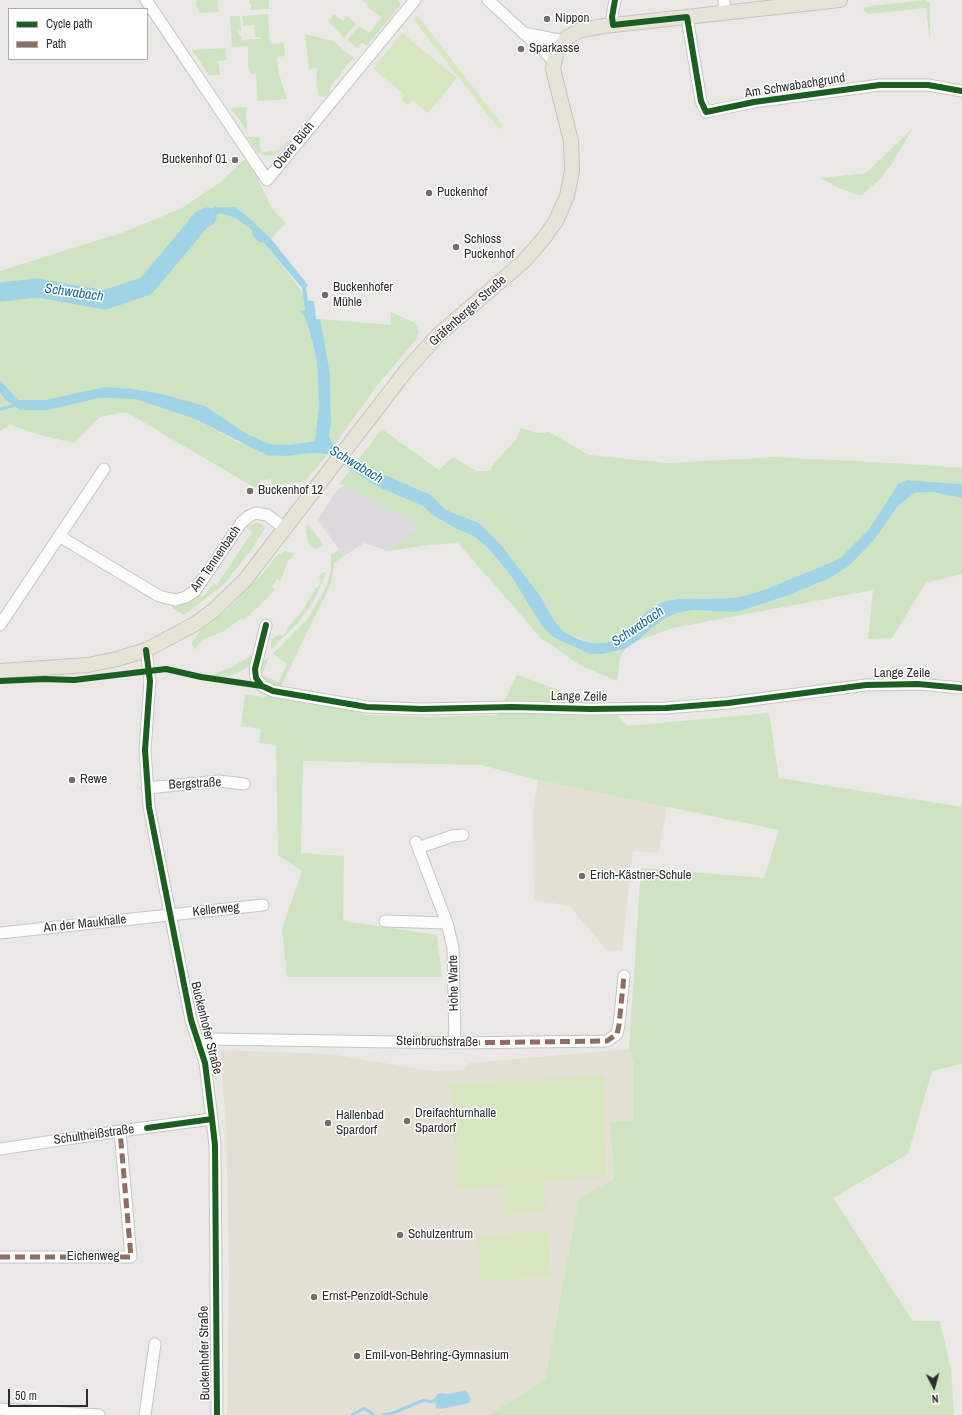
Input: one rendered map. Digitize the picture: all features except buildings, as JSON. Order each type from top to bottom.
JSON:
[{"type":"main road","points":[[553,60],[556,50],[564,41],[581,30],[687,17],[725,6],[840,0]]},
{"type":"main road","name":"Gräfenberger Straße","points":[[0,671],[88,664],[117,659],[146,650],[189,629],[214,610],[245,580],[333,468],[363,426],[406,371],[438,335],[524,261],[544,238],[560,212],[571,182],[572,155],[568,127],[554,78],[553,60]]},
{"type":"street","name":"Obere Büch","points":[[146,0],[267,180],[415,0]]},
{"type":"street","points":[[488,0],[553,60]]},
{"type":"street","points":[[613,25],[612,17],[615,0]]},
{"type":"street","name":"Am Schwabachgrund","points":[[687,17],[701,101],[706,112],[761,101],[880,85],[928,85],[962,91]]},
{"type":"street","points":[[524,33],[564,41]]},
{"type":"street","points":[[0,625],[104,469]]},
{"type":"street","name":"Am Tennenbach","points":[[59,536],[159,596],[176,600],[189,596],[198,588],[241,524],[249,516],[256,513],[267,515],[286,529]]},
{"type":"street","name":"Lange Zeile","points":[[266,625],[256,662],[255,673],[260,684],[273,691],[367,707],[422,710],[512,707],[591,709],[666,708],[728,703],[792,693],[889,683],[962,688]]},
{"type":"street","name":"Buckenhofer Straße","points":[[146,650],[150,681],[145,732],[147,788],[154,834],[191,1020],[205,1062],[215,1145],[217,1415]]},
{"type":"street","name":"Bergstraße","points":[[147,788],[219,782],[244,784]]},
{"type":"street","name":"Hohe Warte","points":[[455,1043],[454,956],[447,923],[417,845],[463,835]]},
{"type":"street","name":"Kellerweg","points":[[170,914],[262,905]]},
{"type":"street","name":"An der Maukhalle","points":[[0,933],[170,914]]},
{"type":"street","points":[[386,921],[447,923]]},
{"type":"street","name":"Steinbruchstraße","points":[[198,1041],[212,1039],[455,1043],[607,1041],[617,1034],[624,976]]},
{"type":"street","name":"Schultheißstraße","points":[[0,1149],[120,1131],[212,1120]]},
{"type":"street","name":"Eichenweg","points":[[0,1257],[131,1257],[120,1131]]},
{"type":"street","points":[[146,1415],[155,1344]]},
{"type":"street","points":[[0,1409],[100,1415]]},
{"type":"shaded area","points":[[342,486],[346,486],[413,521],[416,530],[409,537],[388,551],[364,543],[344,556],[318,520],[334,494]]},
{"type":"shaded area","name":"Erich-Kästner-Schule","points":[[538,780],[667,806],[659,853],[633,851],[622,950],[607,951],[570,906],[534,900],[533,810]]},
{"type":"shaded area","name":"Schulzentrum","points":[[629,1049],[634,1061],[634,1120],[610,1122],[614,1179],[579,1199],[545,1380],[488,1415],[227,1415],[229,1272],[226,1119],[219,1050],[330,1054],[433,1071],[462,1070],[470,1063]]},
{"type":"green space","points":[[197,0],[218,0],[219,12],[199,13],[198,7],[196,7]]},
{"type":"green space","points":[[250,0],[269,0],[269,9],[251,10],[251,4],[249,4]]},
{"type":"green space","points":[[362,0],[397,0],[401,4],[367,46],[362,42],[357,48],[347,40],[359,26],[369,33],[382,17],[367,7],[368,5]]},
{"type":"green space","points":[[925,0],[930,3],[930,41],[926,8],[869,14],[863,7]]},
{"type":"green space","points":[[268,14],[270,44],[284,43],[285,56],[277,57],[279,74],[287,99],[258,101],[256,74],[250,74],[248,65],[248,46],[232,47],[230,16],[240,16],[241,31],[238,31],[238,35],[242,36],[242,40],[261,39],[261,37],[255,37],[254,25],[243,26],[242,16]]},
{"type":"green space","points":[[334,14],[343,21],[347,16],[356,23],[344,38],[328,21]]},
{"type":"green space","points":[[418,16],[503,126],[499,129],[413,19]]},
{"type":"green space","points":[[402,33],[457,78],[428,113],[412,100],[408,105],[401,100],[405,95],[373,69]]},
{"type":"green space","points":[[305,34],[333,41],[356,60],[351,60],[330,87],[330,92],[327,96],[319,97],[318,87],[316,87],[317,68],[309,69]]},
{"type":"green space","points":[[226,48],[227,60],[218,61],[220,75],[209,75],[192,50]]},
{"type":"green space","points":[[246,107],[247,131],[234,112],[231,111],[232,108]]},
{"type":"green space","points":[[913,128],[891,165],[879,180],[862,195],[839,188],[821,178],[866,173]]},
{"type":"green space","points":[[247,137],[259,137],[261,152],[279,150],[287,141],[290,141],[277,154],[266,156],[257,152]]},
{"type":"green space","points":[[245,159],[258,180],[273,210],[286,223],[271,239],[264,243],[302,291],[305,310],[301,311],[305,317],[317,363],[319,406],[315,441],[287,445],[270,444],[247,434],[205,406],[166,395],[73,395],[45,400],[18,400],[0,380],[0,271],[127,231],[182,208],[219,183]]},
{"type":"green space","points":[[391,312],[415,323],[419,331],[417,338],[376,387],[334,446],[329,436],[331,424],[330,375],[320,319],[390,325]]},
{"type":"green space","points":[[0,393],[20,410],[48,410],[100,398],[135,399],[195,419],[238,442],[287,456],[311,453],[328,454],[304,482],[272,485],[271,479],[260,481],[261,487],[257,489],[126,412],[100,417],[74,443],[43,436],[10,425],[0,431]]},
{"type":"green space","points":[[521,428],[538,433],[549,432],[589,455],[667,463],[775,457],[962,468],[962,484],[907,480],[898,484],[870,528],[839,559],[764,590],[736,598],[700,598],[629,629],[617,639],[605,643],[591,643],[563,632],[555,622],[541,597],[458,514],[446,510],[431,495],[382,475],[357,461],[382,429],[439,470],[453,457],[476,471],[490,471],[494,463],[516,440]]},
{"type":"green space","points":[[351,469],[376,486],[423,506],[433,515],[453,527],[475,537],[489,549],[512,577],[543,626],[553,637],[615,652],[625,649],[620,657],[617,681],[580,665],[541,638],[458,543],[429,545],[388,551],[416,530],[413,521],[346,486],[339,484]]},
{"type":"green space","points":[[932,492],[962,498],[962,574],[926,583],[892,638],[868,639],[873,590],[673,628],[637,641],[662,620],[677,613],[693,610],[737,612],[789,595],[828,579],[849,566],[873,541],[899,505],[914,493]]},
{"type":"green space","points":[[256,523],[261,524],[265,528],[252,549],[223,585],[184,615],[172,608],[172,605],[192,600],[199,595],[203,597],[214,583],[217,585],[252,532],[246,527]]},
{"type":"green space","points":[[307,523],[323,546],[315,549],[308,542],[306,532]]},
{"type":"green space","points":[[339,550],[344,556],[334,563],[329,588],[282,684],[282,688],[366,715],[430,717],[497,715],[517,675],[612,709],[627,726],[769,713],[779,778],[962,807],[962,1064],[932,1071],[908,1154],[833,1198],[913,1321],[940,1321],[951,1370],[954,1415],[488,1415],[545,1380],[579,1198],[614,1179],[610,1122],[634,1120],[634,1061],[629,1049],[641,868],[764,878],[779,830],[538,780],[481,765],[303,761],[301,853],[344,856],[343,921],[437,935],[442,977],[287,977],[282,929],[302,871],[278,855],[276,745],[259,743],[261,729],[241,726],[245,694],[264,697],[281,689],[261,680],[259,665],[269,657],[262,675],[278,682],[287,664],[273,654],[309,617],[327,585],[331,570],[331,555]]},
{"type":"green space","points":[[285,551],[294,554],[292,558],[288,560],[280,581],[277,579],[272,587],[275,589],[268,597],[244,620],[242,618],[224,631],[202,640],[196,649],[193,648],[192,642],[202,629],[227,610],[264,572],[276,556]]},
{"type":"green space","points":[[326,572],[317,595],[309,608],[298,623],[270,650],[272,639],[280,634],[282,636],[288,630],[287,628],[303,610],[316,587],[318,588],[322,580],[319,579],[321,573]]},
{"type":"green space","points":[[255,653],[252,664],[237,673],[226,677],[210,676],[234,666]]},
{"type":"green space","points":[[605,1075],[606,1177],[501,1183],[501,1187],[458,1189],[450,1084]]},
{"type":"green space","points":[[544,1181],[546,1212],[504,1215],[502,1184]]},
{"type":"green space","points":[[549,1231],[551,1277],[481,1281],[478,1236]]},
{"type":"water","points":[[215,207],[234,207],[247,216],[271,239],[308,285],[306,288],[308,301],[314,301],[316,319],[320,319],[330,375],[331,424],[329,436],[334,446],[364,466],[431,495],[446,510],[479,523],[500,544],[541,597],[555,622],[564,632],[578,639],[591,643],[605,643],[617,639],[649,610],[660,603],[678,599],[736,598],[764,590],[839,559],[870,528],[898,484],[907,480],[962,484],[962,498],[932,492],[914,493],[899,505],[873,541],[849,566],[828,579],[789,595],[737,612],[693,610],[677,613],[662,620],[625,649],[602,654],[590,654],[553,637],[542,626],[512,577],[489,549],[475,537],[453,527],[433,515],[423,506],[376,486],[328,454],[311,453],[287,456],[267,455],[195,419],[135,399],[100,398],[48,410],[20,410],[5,399],[0,393],[0,380],[18,400],[45,400],[106,387],[132,389],[166,395],[205,406],[247,434],[270,444],[287,445],[315,441],[319,406],[317,363],[305,317],[300,311],[305,310],[302,288],[264,243],[259,242],[253,236],[252,230],[236,218],[220,213],[212,217],[189,235],[198,216]]},
{"type":"water","points":[[466,1390],[471,1399],[469,1403],[441,1409],[436,1408],[435,1397],[439,1393],[449,1394]]},
{"type":"waterway","name":"Schwabach","points":[[0,292],[38,288],[105,300],[146,286],[200,221],[207,217]]},
{"type":"waterway","points":[[0,409],[16,405]]},
{"type":"waterway","points":[[382,1415],[393,1413],[424,1400],[432,1402],[435,1400]]},
{"type":"waterway","points":[[352,1415],[364,1408],[374,1415]]},
{"type":"marked path","points":[[455,1043],[607,1041],[617,1034],[624,976]]},
{"type":"marked path","points":[[0,1257],[131,1257],[120,1131]]},
{"type":"cycle path","points":[[615,0],[612,17],[613,25],[687,17],[701,101],[706,112],[754,102],[880,85],[928,85],[962,91]]},
{"type":"cycle path","points":[[266,625],[255,669],[256,678],[262,686],[273,691],[367,707],[422,709],[512,707],[591,709],[666,708],[728,703],[866,685],[918,684],[962,688]]},
{"type":"cycle path","points":[[146,650],[150,681],[145,750],[149,807],[191,1020],[205,1063],[215,1145],[217,1415]]},
{"type":"cycle path","points":[[0,681],[44,679],[74,680],[166,669],[201,677],[262,686]]},
{"type":"cycle path","points":[[147,1128],[212,1119]]},
{"type":"place","name":"Nippon","points":[[547,19]]},
{"type":"place","name":"Sparkasse","points":[[521,49]]},
{"type":"place","name":"Buckenhof 01","points":[[235,160]]},
{"type":"place","name":"Puckenhof","points":[[429,193]]},
{"type":"place","name":"Schloss Puckenhof","points":[[456,247]]},
{"type":"place","name":"Buckenhofer Mühle","points":[[325,295]]},
{"type":"place","name":"Buckenhof 12","points":[[250,491]]},
{"type":"place","name":"Rewe","points":[[72,780]]},
{"type":"place","name":"Erich-Kästner-Schule","points":[[582,876]]},
{"type":"place","name":"Dreifachturnhalle Spardorf","points":[[407,1121]]},
{"type":"place","name":"Hallenbad Spardorf","points":[[328,1123]]},
{"type":"place","name":"Schulzentrum","points":[[400,1235]]},
{"type":"place","name":"Ernst-Penzoldt-Schule","points":[[314,1297]]},
{"type":"place","name":"Emil-von-Behring-Gymnasium","points":[[357,1356]]}]
